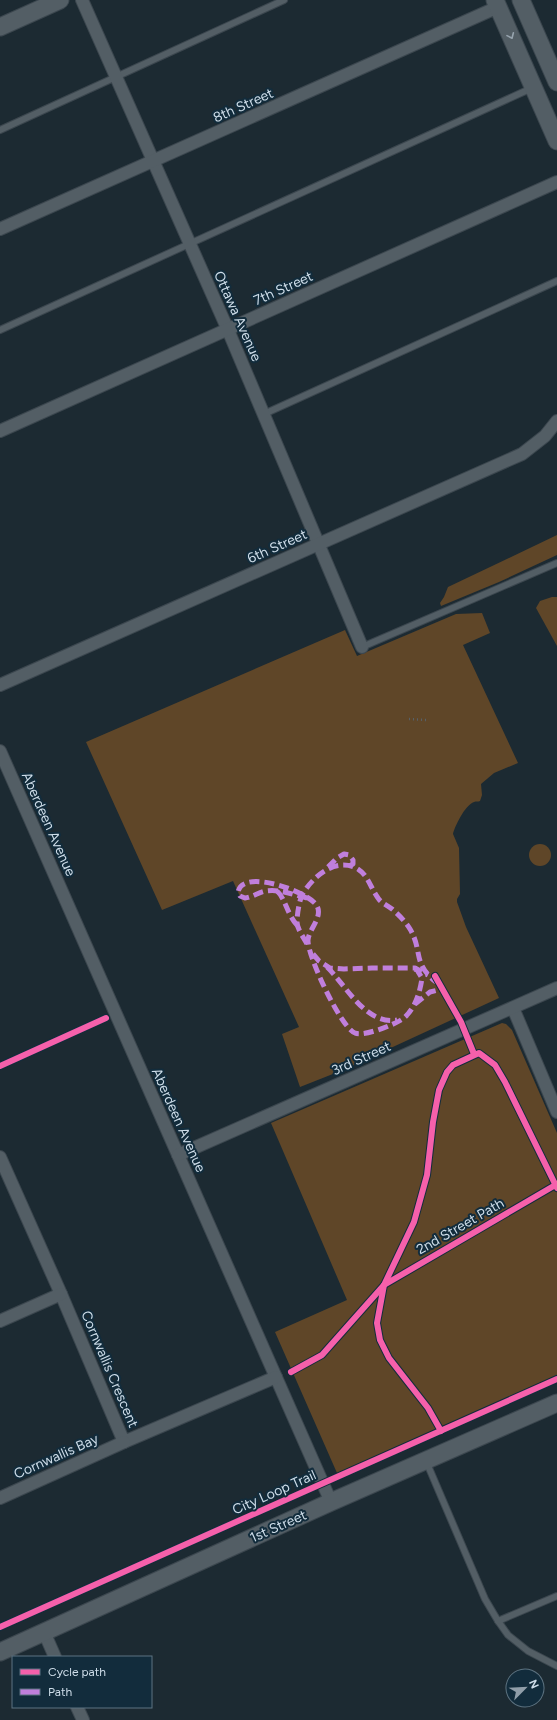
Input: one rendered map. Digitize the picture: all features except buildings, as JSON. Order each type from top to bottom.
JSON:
[{"type":"street","points":[[0,27],[60,0]]},
{"type":"street","name":"Ottawa Avenue","points":[[82,0],[228,330],[362,647]]},
{"type":"street","points":[[521,0],[557,81]]},
{"type":"street","points":[[497,3],[557,141]]},
{"type":"street","name":"8th Street","points":[[0,229],[153,161],[497,3]]},
{"type":"street","name":"7th Street","points":[[0,431],[557,182]]},
{"type":"street","name":"6th Street","points":[[0,685],[522,454],[545,436],[557,421]]},
{"type":"street","name":"Aberdeen Avenue","points":[[0,750],[331,1502]]},
{"type":"street","name":"3rd Street","points":[[178,1155],[557,988]]},
{"type":"street","points":[[513,1008],[550,1090],[557,1112]]},
{"type":"street","name":"Cornwallis Crescent","points":[[0,1157],[61,1294],[124,1442],[276,1377]]},
{"type":"street","points":[[0,1321],[61,1294]]},
{"type":"street","name":"1st Street","points":[[0,1652],[331,1502],[557,1403]]},
{"type":"street","name":"Cornwallis Bay","points":[[0,1498],[124,1442]]},
{"type":"street","points":[[44,1632],[55,1656]]},
{"type":"street","points":[[77,1708],[83,1720]]},
{"type":"lane","points":[[0,130],[284,0]]},
{"type":"lane","points":[[0,330],[534,87]]},
{"type":"lane","points":[[264,414],[557,281]]},
{"type":"lane","points":[[362,647],[557,563]]},
{"type":"lane","points":[[426,1461],[485,1599],[498,1621],[508,1635],[528,1650],[557,1666]]},
{"type":"lane","points":[[498,1621],[557,1596]]},
{"type":"path","points":[[409,719],[427,720]]},
{"type":"shaded area","points":[[557,535],[557,555],[499,582],[441,606],[440,603],[448,587]]},
{"type":"shaded area","points":[[557,597],[557,646],[536,608],[540,601]]},
{"type":"shaded area","points":[[482,613],[490,633],[463,645],[518,763],[494,773],[481,784],[482,795],[480,801],[474,802],[467,807],[458,821],[453,834],[459,848],[460,894],[457,902],[466,927],[499,998],[343,1070],[300,1087],[282,1034],[299,1027],[233,881],[162,910],[86,742],[345,630],[357,656],[456,614]]},
{"type":"shaded area","points":[[540,844],[548,847],[551,855],[548,863],[540,866],[532,863],[529,855],[532,847]]},
{"type":"shaded area","points":[[502,1023],[506,1024],[512,1030],[557,1133],[557,1375],[337,1473],[275,1332],[347,1300],[271,1123]]},
{"type":"marked path","points":[[328,867],[337,858],[344,854],[349,855],[353,860],[353,864],[349,866]]},
{"type":"marked path","points":[[307,944],[297,925],[298,908],[302,895],[311,882],[331,868],[346,865],[354,867],[362,872],[379,900],[402,918],[408,926],[414,937],[421,963],[424,969],[436,982]]},
{"type":"marked path","points":[[307,898],[272,891],[263,892],[245,898],[240,896],[238,892],[243,885],[252,882],[264,882],[291,889],[303,895],[312,901],[317,906],[318,914],[309,936],[309,948],[319,975],[334,1005],[349,1028],[355,1033],[359,1034],[371,1032],[392,1025],[406,1017],[416,1002],[422,978],[417,970],[412,968]]},
{"type":"marked path","points":[[277,891],[283,898],[292,918],[299,927]]},
{"type":"marked path","points":[[313,954],[319,961],[330,968],[415,968],[428,975]]},
{"type":"marked path","points":[[327,967],[357,1002],[366,1010],[375,1016],[386,1020],[397,1020]]},
{"type":"marked path","points":[[415,1004],[430,992],[442,989]]},
{"type":"cycle path","points":[[435,976],[461,1022],[474,1054]]},
{"type":"cycle path","points":[[0,1066],[106,1018]]},
{"type":"cycle path","points":[[441,1431],[428,1408],[389,1358],[380,1340],[377,1323],[384,1285],[414,1222],[427,1175],[433,1122],[439,1090],[447,1072],[453,1065],[479,1053],[495,1065],[505,1082],[557,1188]]},
{"type":"cycle path","name":"2nd Street Path","points":[[291,1372],[322,1355],[384,1285],[557,1184]]},
{"type":"cycle path","name":"City Loop Trail","points":[[0,1627],[557,1379]]}]
